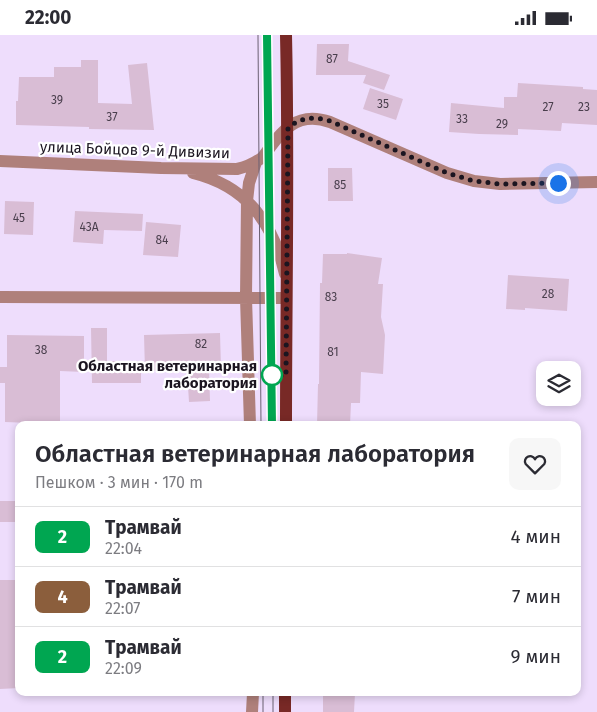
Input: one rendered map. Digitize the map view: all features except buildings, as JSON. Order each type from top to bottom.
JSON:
[{"type":"main road","points":[[286,35],[288,128],[286,421]]},
{"type":"main road","points":[[285,696],[285,712]]},
{"type":"street","points":[[250,421],[246,298],[247,201],[249,183],[256,162],[263,157],[277,138],[296,122],[308,118],[322,119],[363,135],[447,173],[474,181],[500,184],[597,182]]},
{"type":"street","name":"улица Бойцов 9-й Дивизии","points":[[0,161],[160,168],[237,169],[247,167],[256,162]]},
{"type":"street","points":[[160,168],[206,177],[220,182],[239,193],[257,213],[273,238],[282,260],[286,279]]},
{"type":"street","points":[[0,297],[286,298]]},
{"type":"street","points":[[252,696],[252,712]]},
{"type":"tram line","points":[[258,35],[261,421]]},
{"type":"tram line","points":[[267,35],[272,421]]},
{"type":"tram line","name":"2","points":[[267,35],[272,421]]},
{"type":"tram line","points":[[263,696],[263,712]]},
{"type":"tram line","points":[[273,696],[273,712]]},
{"type":"place","name":"Областная ветеринарная лаборатория","points":[[272,375]]},
{"type":"route","points":[[272,375],[286,376],[288,128],[296,122],[308,118],[330,121],[447,173],[474,181],[500,184],[558,183]]}]
